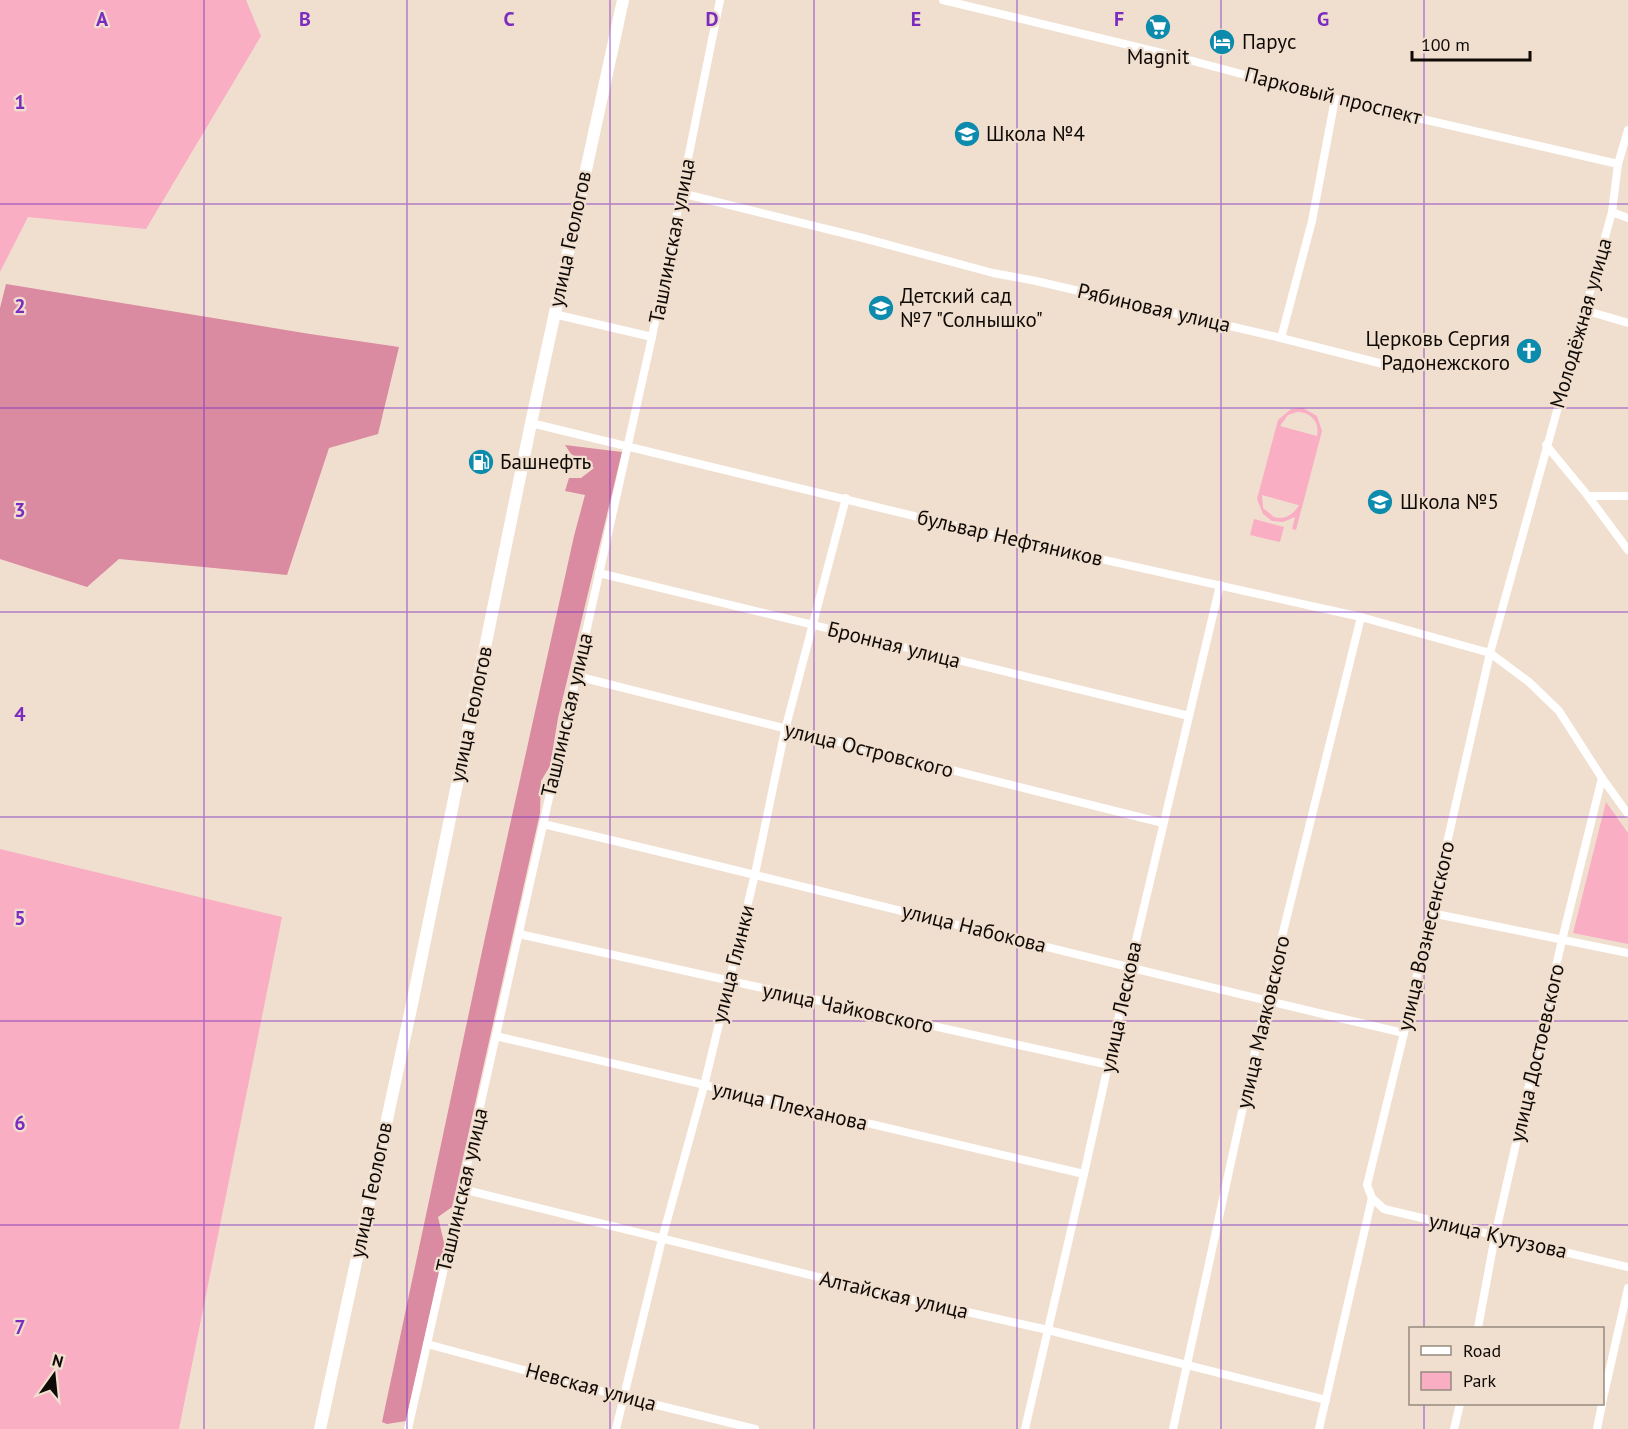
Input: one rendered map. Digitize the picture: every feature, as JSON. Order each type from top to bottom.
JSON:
[{"type":"main road","name":"улица Геологов","points":[[320,1429],[412,1004],[554,314],[623,0]]},
{"type":"street","name":"Ташлинская улица","points":[[408,1429],[626,446],[652,338],[720,0]]},
{"type":"street","name":"Парковый проспект","points":[[943,0],[1174,56],[1335,99],[1618,164]]},
{"type":"street","points":[[1281,338],[1312,221],[1335,99]]},
{"type":"street","name":"Молодёжная улица","points":[[1546,445],[1612,212],[1618,164],[1628,130]]},
{"type":"street","name":"Рябиновая улица","points":[[681,193],[993,273],[1281,338],[1383,364]]},
{"type":"street","points":[[1612,212],[1628,218]]},
{"type":"street","points":[[1584,310],[1628,323]]},
{"type":"street","points":[[554,314],[652,338]]},
{"type":"street","name":"бульвар Нефтяников","points":[[531,423],[988,534],[1361,617],[1490,653]]},
{"type":"street","points":[[1546,445],[1628,550]]},
{"type":"street","name":"улица Вознесенского","points":[[1319,1429],[1372,1197],[1367,1185],[1404,1033],[1490,653],[1546,445]]},
{"type":"street","points":[[1588,496],[1628,496]]},
{"type":"street","name":"улица Глинки","points":[[616,1429],[662,1239],[704,1086],[755,873],[785,730],[846,498]]},
{"type":"street","name":"Бронная улица","points":[[599,573],[1189,716]]},
{"type":"street","name":"улица Лескова","points":[[1024,1429],[1220,585]]},
{"type":"street","name":"улица Маяковского","points":[[1173,1429],[1266,1001],[1361,617]]},
{"type":"street","points":[[1490,653],[1529,682],[1559,711],[1628,814]]},
{"type":"street","name":"улица Островского","points":[[576,676],[1163,823]]},
{"type":"street","name":"улица Достоевского","points":[[1478,1327],[1495,1236],[1562,940],[1602,778]]},
{"type":"street","name":"улица Набокова","points":[[543,824],[755,873],[1266,1001],[1404,1033]]},
{"type":"street","points":[[1431,914],[1628,953]]},
{"type":"street","name":"улица Чайковского","points":[[519,934],[1108,1065]]},
{"type":"street","name":"улица Плеханова","points":[[496,1036],[1084,1174]]},
{"type":"street","name":"Алтайская улица","points":[[462,1189],[887,1294],[1048,1330],[1326,1400]]},
{"type":"street","name":"улица Кутузова","points":[[1372,1197],[1384,1209],[1628,1267]]},
{"type":"street","points":[[1604,1394],[1628,1288]]},
{"type":"street","name":"Невская улица","points":[[427,1344],[624,1397],[755,1429]]},
{"type":"street","points":[[1454,1429],[1460,1405]]},
{"type":"street","points":[[1597,1429],[1602,1405]]},
{"type":"green space","points":[[0,0],[246,0],[261,36],[146,229],[28,217],[0,272]]},
{"type":"green space","points":[[1303,408],[1317,416],[1322,431],[1296,530],[1292,529],[1295,517],[1283,522],[1272,521],[1263,514],[1257,499],[1278,420],[1291,409]],"holes":[[[1297,412],[1310,416],[1316,422],[1317,436],[1280,426],[1288,415]],[[1262,495],[1298,505],[1299,505],[1288,516],[1274,517],[1263,508]]]},
{"type":"green space","points":[[1254,519],[1284,527],[1280,542],[1250,535]]},
{"type":"green space","points":[[1606,802],[1628,833],[1628,944],[1573,933]]},
{"type":"green space","points":[[0,849],[282,917],[179,1429],[0,1429]]},
{"type":"shaded area","points":[[6,284],[399,347],[378,434],[329,448],[287,575],[119,559],[87,587],[0,559],[0,308]]},
{"type":"shaded area","points":[[565,445],[622,452],[558,718],[550,766],[541,781],[540,813],[452,1207],[438,1217],[445,1247],[406,1421],[387,1424],[382,1422],[484,942],[585,495],[565,491],[569,478],[581,478],[594,468],[571,454]]},
{"type":"place","name":"Magnit","points":[[1158,27]]},
{"type":"place","name":"Парус","points":[[1222,42]]},
{"type":"place","name":"Школа №4","points":[[967,134]]},
{"type":"place","name":"Детский сад №7 \"Солнышко\"","points":[[881,308]]},
{"type":"place","name":"Церковь Сергия Радонежского","points":[[1529,351]]},
{"type":"place","name":"Башнефть","points":[[481,462]]},
{"type":"place","name":"Школа №5","points":[[1380,502]]}]
